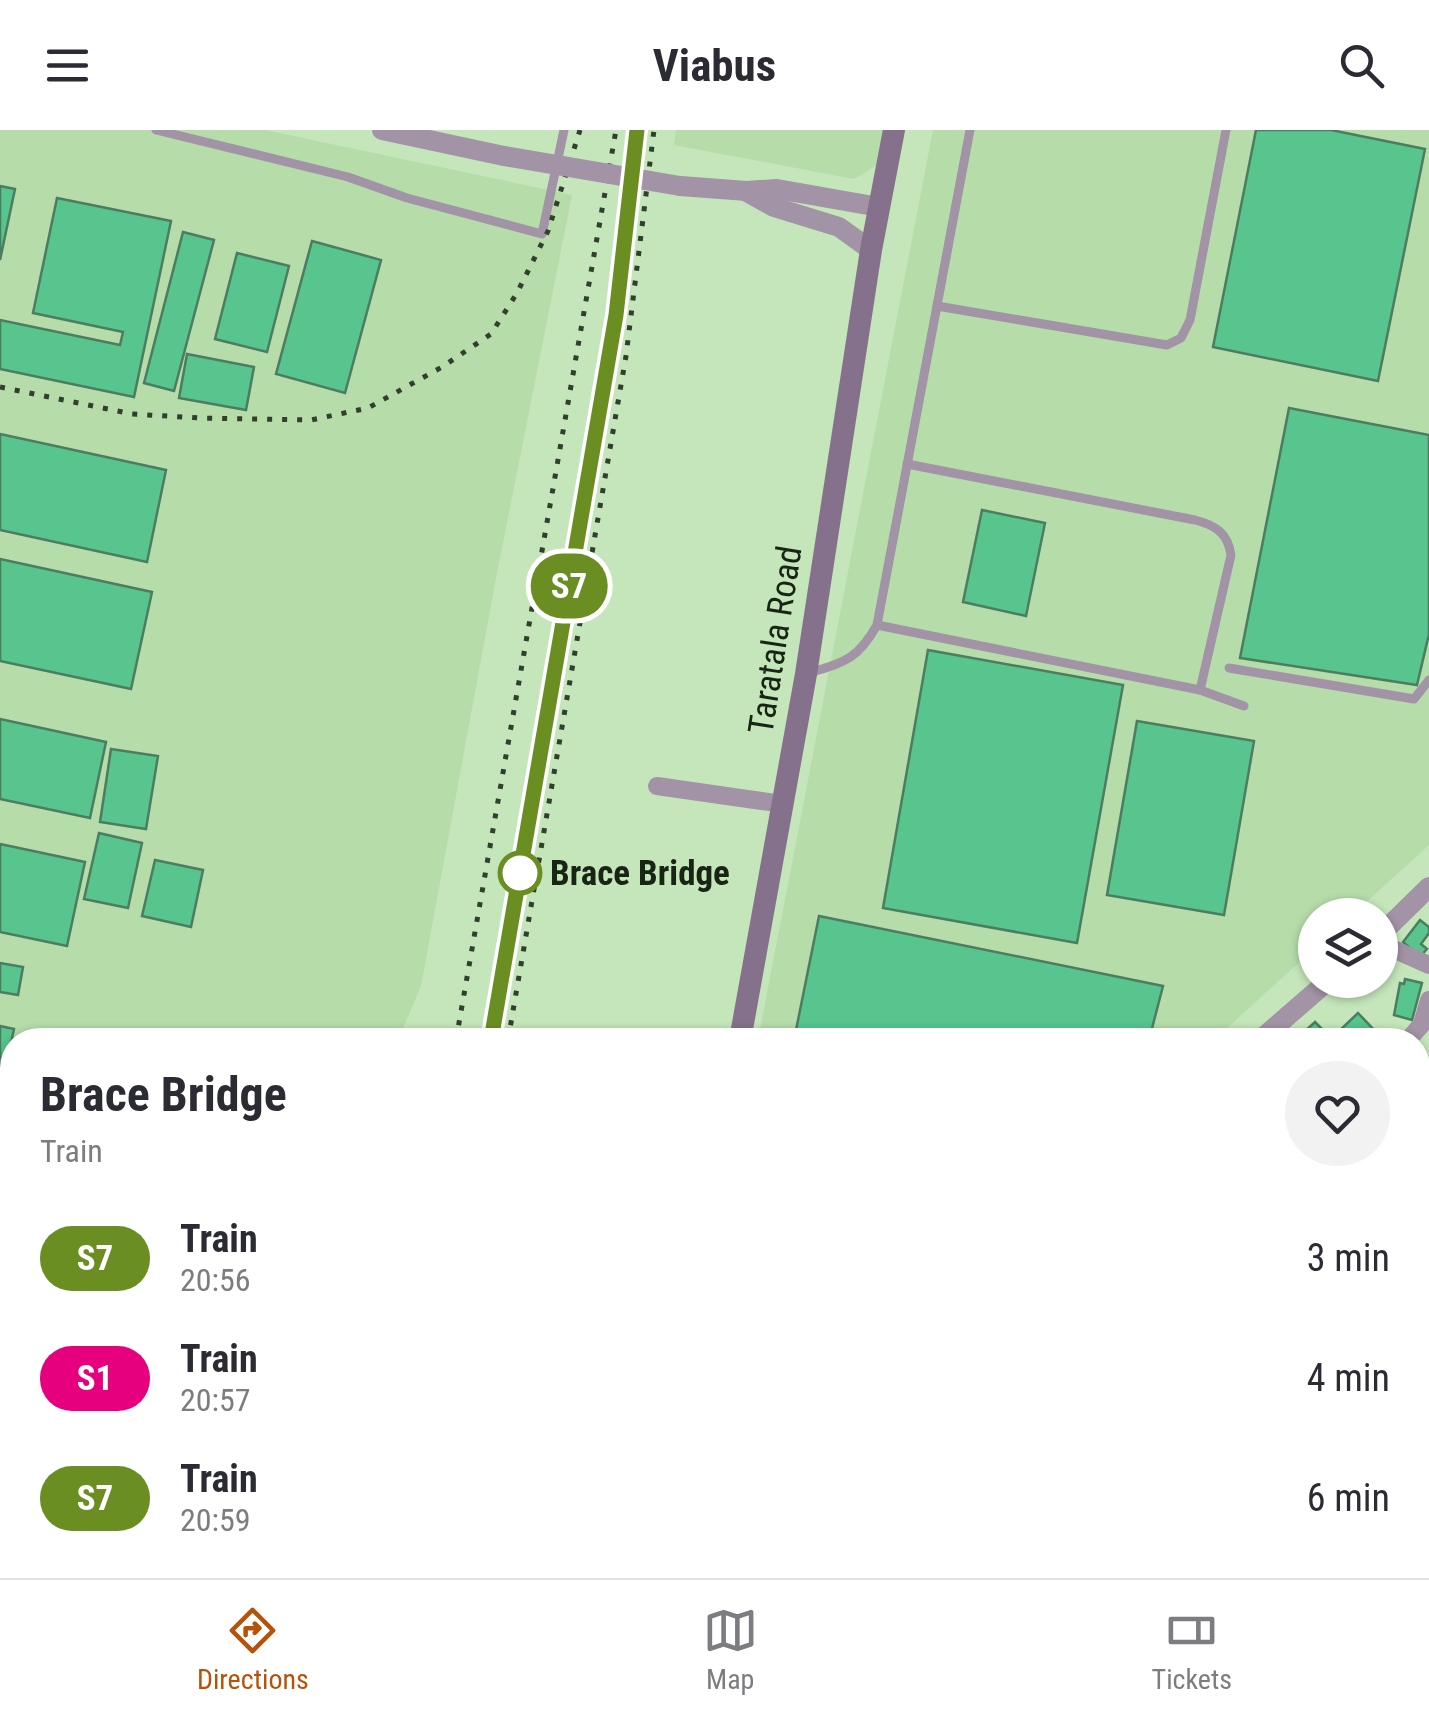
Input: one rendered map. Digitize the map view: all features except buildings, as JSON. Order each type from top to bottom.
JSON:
[{"type":"main road","name":"Taratala Road","points":[[742,1028],[806,674],[871,250],[894,130]]},
{"type":"street","points":[[382,130],[504,156],[680,186],[777,190],[879,206]]},
{"type":"street","points":[[747,191],[774,207],[839,227],[871,250]]},
{"type":"street","points":[[657,786],[783,804]]},
{"type":"street","points":[[1398,917],[1429,887]]},
{"type":"street","points":[[1398,951],[1429,964]]},
{"type":"street","points":[[1274,1028],[1308,998]]},
{"type":"street","points":[[1418,1028],[1429,1000]]},
{"type":"lane","points":[[156,130],[348,177],[407,198],[542,234],[564,130]]},
{"type":"lane","points":[[806,674],[847,661],[863,650],[877,625],[970,130]]},
{"type":"lane","points":[[937,306],[1151,342],[1167,344],[1181,338],[1190,320],[1226,130]]},
{"type":"lane","points":[[907,464],[1212,524],[1229,542],[1231,554],[1200,690]]},
{"type":"lane","points":[[877,625],[1200,690],[1244,706]]},
{"type":"lane","points":[[1229,668],[1414,699],[1429,680]]},
{"type":"shaded area","points":[[0,130],[265,130],[572,195],[421,986],[403,1028],[0,1028]]},
{"type":"shaded area","points":[[676,130],[884,130],[877,165],[854,179],[674,145]]},
{"type":"shaded area","points":[[933,130],[1429,130],[1429,845],[1371,898],[1298,898],[1298,963],[1227,1028],[760,1028]]},
{"type":"railway","points":[[0,387],[132,414],[200,418],[311,420],[368,408],[442,367],[491,334],[548,231],[580,130]]},
{"type":"railway","points":[[458,1028],[616,130]]},
{"type":"railway","points":[[493,1028],[616,315],[637,130]]},
{"type":"railway","points":[[510,1028],[626,356],[654,130]]},
{"type":"train","name":"S7","points":[[493,1028],[616,315],[637,130]]},
{"type":"place","name":"Brace Bridge","points":[[520,873]]}]
